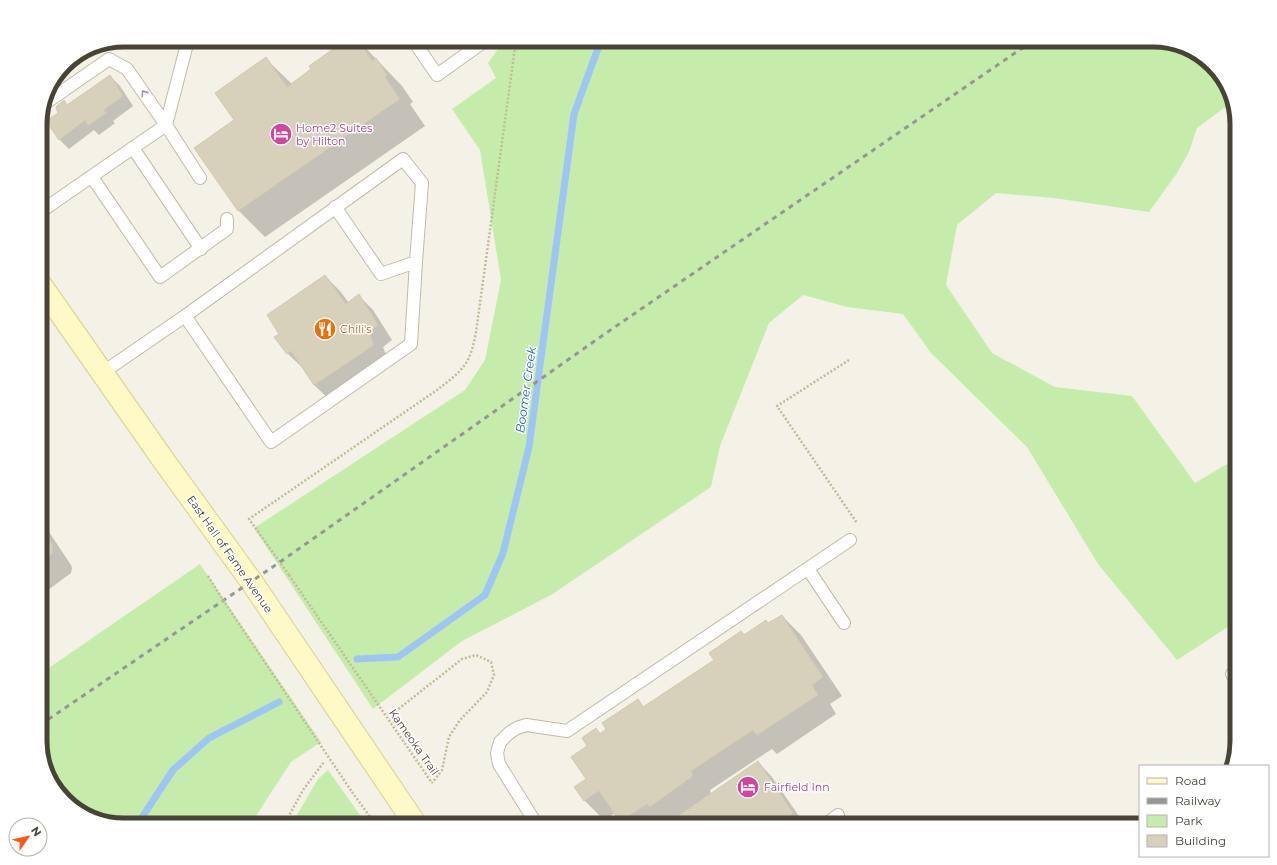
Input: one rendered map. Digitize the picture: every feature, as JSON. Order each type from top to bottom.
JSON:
[{"type":"main road","name":"East Hall of Fame Avenue","points":[[47,294],[164,461],[251,581],[411,818]]},
{"type":"lane","points":[[47,207],[166,125],[186,47]]},
{"type":"lane","points":[[418,47],[437,75],[476,47]]},
{"type":"lane","points":[[52,99],[109,59],[127,69],[166,125],[200,178]]},
{"type":"lane","points":[[133,148],[201,249]]},
{"type":"lane","points":[[102,373],[185,316],[403,159],[422,183],[411,344],[271,442],[185,316]]},
{"type":"lane","points":[[92,177],[160,277],[228,229],[226,219]]},
{"type":"lane","points":[[335,207],[381,274],[416,262]]},
{"type":"lane","points":[[533,818],[499,764],[497,754],[498,748],[500,742],[509,733],[526,725],[567,731],[850,540]]},
{"type":"lane","points":[[808,569],[844,623]]},
{"type":"lane","points":[[834,818],[838,815]]},
{"type":"path","points":[[849,360],[777,406],[860,526],[850,540]]},
{"type":"path","name":"Kameoka Trail","points":[[289,575],[432,783],[442,770],[450,737],[460,720],[487,692],[494,675],[491,662],[476,655],[462,659],[392,714]]},
{"type":"path","points":[[208,576],[371,818]]},
{"type":"path","points":[[288,818],[303,790],[324,762]]},
{"type":"green space","points":[[499,47],[1153,47],[1178,51],[1204,66],[1220,86],[1228,110],[1224,108],[1197,128],[1189,152],[1177,173],[1149,212],[1054,198],[996,193],[957,225],[946,285],[992,353],[1055,387],[1132,396],[1195,483],[1230,462],[1230,626],[1177,660],[1098,564],[1027,447],[931,353],[903,314],[847,307],[803,295],[769,323],[720,446],[711,487],[551,595],[462,641],[373,709],[254,528],[465,390],[485,360],[501,280],[480,150],[452,109],[496,78],[488,63]]},
{"type":"green space","points":[[200,564],[321,742],[291,762],[255,818],[124,818],[104,815],[90,810],[73,799],[57,779],[51,766],[47,746],[47,669]]},
{"type":"green space","points":[[328,770],[362,818],[295,818],[318,779]]},
{"type":"building","name":"Home2 Suites by Hilton","points":[[336,47],[363,47],[372,61],[376,58],[387,75],[385,77],[400,99],[238,211],[194,148],[234,120],[215,93],[266,57],[287,87],[311,69],[309,66]]},
{"type":"building","points":[[110,75],[123,96],[104,110],[106,113],[88,126],[85,120],[59,140],[47,120],[58,113],[56,107],[64,100],[67,105]]},
{"type":"building","name":"Chili's","points":[[325,275],[346,304],[359,294],[378,325],[369,332],[374,345],[314,385],[291,351],[287,354],[274,337],[279,334],[267,315]]},
{"type":"building","points":[[47,536],[52,544],[52,554],[47,558]]},
{"type":"building","points":[[782,615],[823,677],[812,685],[818,695],[757,735],[753,730],[691,771],[693,776],[650,807],[647,804],[626,818],[617,818],[599,791],[584,801],[574,787],[586,779],[571,757],[587,746],[582,738],[596,728],[600,734],[606,729],[602,723],[638,699],[643,707],[714,660],[709,653],[741,631],[744,635],[766,620],[768,623]]},
{"type":"building","name":"Fairfield Inn","points":[[758,761],[793,813],[785,818],[675,818]]},
{"type":"waterway","name":"Boomer Creek","points":[[357,659],[398,657],[485,595],[503,553],[529,447],[574,114],[598,47]]},
{"type":"waterway","name":"Boomer Creek","points":[[142,818],[173,770],[209,738],[279,702]]},
{"type":"railway","points":[[47,720],[280,562],[609,331],[1024,47]]},
{"type":"place","name":"Home2 Suites by Hilton","points":[[281,134]]},
{"type":"place","name":"Chili's","points":[[325,329]]},
{"type":"place","name":"Fairfield Inn","points":[[748,787]]}]
